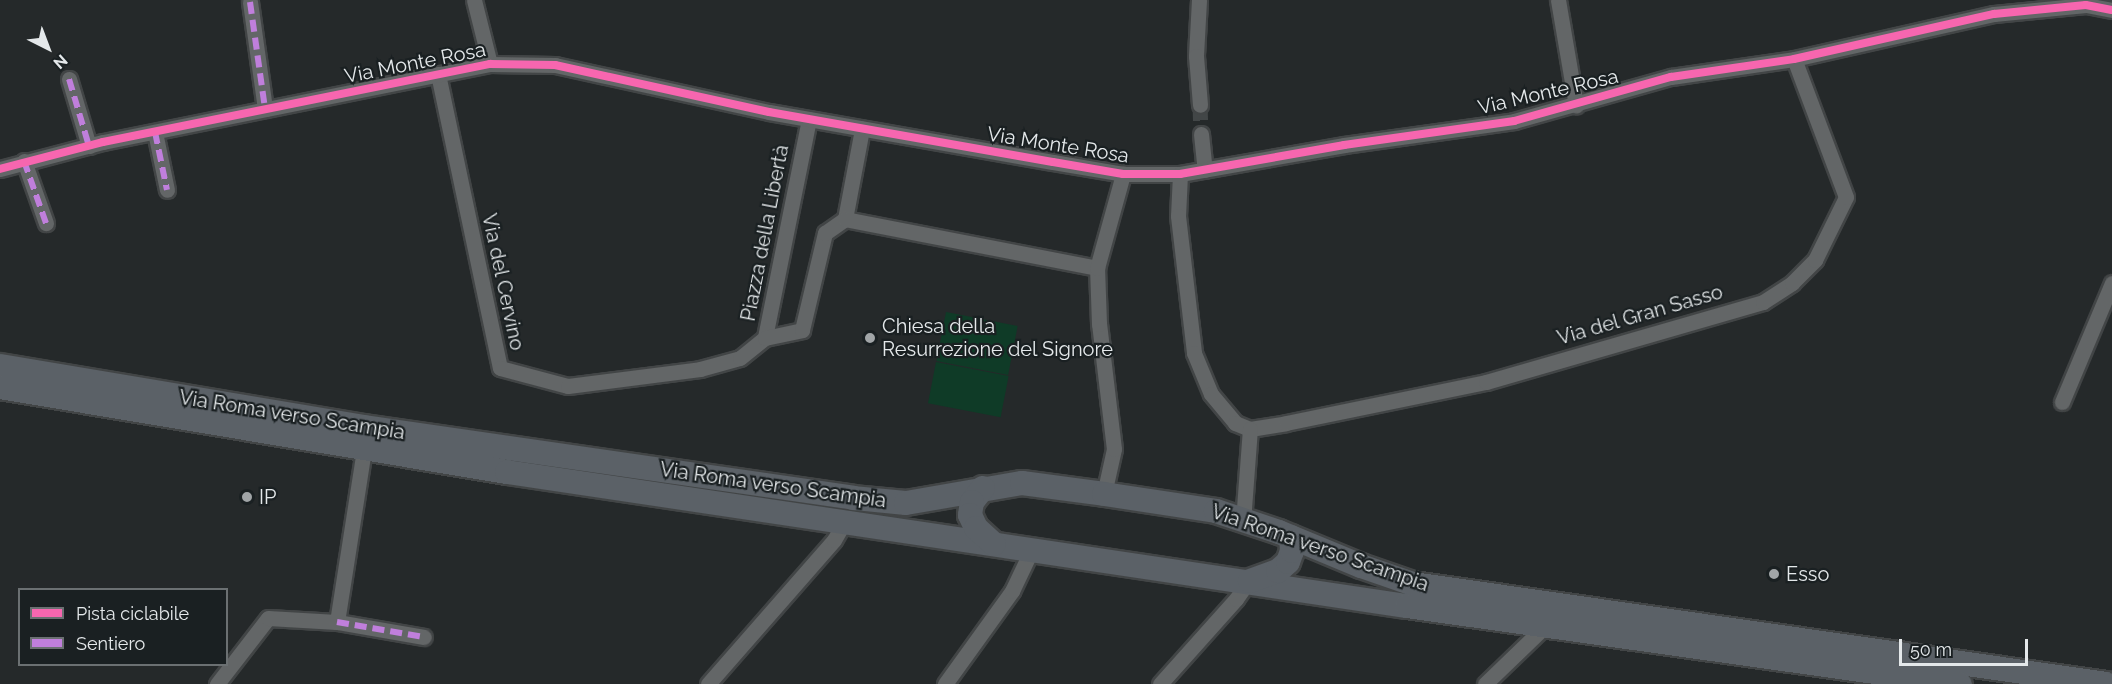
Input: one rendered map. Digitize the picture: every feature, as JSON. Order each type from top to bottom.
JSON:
[{"type":"main road","name":"Via Roma verso Scampia","points":[[0,366],[362,441],[906,503],[1022,483],[1104,494],[1216,511],[1413,584],[2106,684]]},
{"type":"main road","name":"Via Roma verso Scampia","points":[[0,387],[362,441],[994,544],[1925,682],[1960,684]]},
{"type":"main road","points":[[983,488],[972,502],[970,516],[976,528],[994,544]]},
{"type":"main road","points":[[1248,582],[1278,571],[1287,562],[1292,551],[1291,537]]},
{"type":"street","points":[[474,0],[490,64]]},
{"type":"street","points":[[1199,0],[1196,56],[1200,105]]},
{"type":"street","points":[[1558,0],[1576,105]]},
{"type":"street","points":[[250,2],[265,109]]},
{"type":"street","name":"Via Monte Rosa","points":[[0,170],[24,161],[89,146],[490,64],[555,65],[862,129],[1123,174],[1180,174],[1344,145],[1514,121],[1671,77],[1794,59],[1991,7],[2086,5],[2112,10]]},
{"type":"street","name":"Via del Gran Sasso","points":[[1251,429],[1486,382],[1763,302],[1792,283],[1815,260],[1846,197],[1794,59]]},
{"type":"street","name":"Via del Cervino","points":[[438,74],[500,368],[567,386],[700,369],[740,358],[765,338]]},
{"type":"street","points":[[69,79],[89,146]]},
{"type":"street","name":"Piazza della Libertà","points":[[809,119],[765,338],[802,330],[825,233],[845,219]]},
{"type":"street","points":[[862,129],[845,219],[1097,268]]},
{"type":"street","points":[[155,132],[166,190]]},
{"type":"street","points":[[1202,134],[1205,170]]},
{"type":"street","points":[[24,161],[46,223]]},
{"type":"street","points":[[1104,494],[1114,449],[1099,324],[1097,268],[1123,174]]},
{"type":"street","points":[[1180,174],[1178,216],[1194,353],[1211,394],[1235,423],[1251,429],[1244,508],[1240,519]]},
{"type":"street","points":[[2062,402],[2112,283]]},
{"type":"street","points":[[337,622],[362,441]]},
{"type":"street","points":[[708,684],[834,540],[845,521]]},
{"type":"street","points":[[945,684],[1012,591],[1032,549]]},
{"type":"street","points":[[1160,684],[1236,599],[1248,582]]},
{"type":"street","points":[[217,684],[268,618],[337,622],[424,637]]},
{"type":"street","points":[[1485,684],[1546,625]]},
{"type":"green space","points":[[946,312],[1018,326],[1008,375],[936,361]]},
{"type":"green space","points":[[936,362],[1009,376],[1001,417],[928,403]]},
{"type":"tunnel","points":[[1200,105],[1201,134]]},
{"type":"marked path","points":[[250,2],[265,109]]},
{"type":"marked path","points":[[69,79],[89,146]]},
{"type":"marked path","points":[[155,132],[167,190]]},
{"type":"marked path","points":[[24,161],[46,223]]},
{"type":"marked path","points":[[337,622],[424,637]]},
{"type":"cycle path","points":[[0,169],[103,142],[490,64],[555,65],[769,112],[1053,162],[1123,174],[1180,174],[1344,145],[1514,121],[1671,77],[1794,59],[1994,14],[2086,5],[2112,10]]},
{"type":"place","name":"Chiesa della Resurrezione del Signore","points":[[870,338]]},
{"type":"place","name":"IP","points":[[247,497]]},
{"type":"place","name":"Esso","points":[[1774,574]]}]
